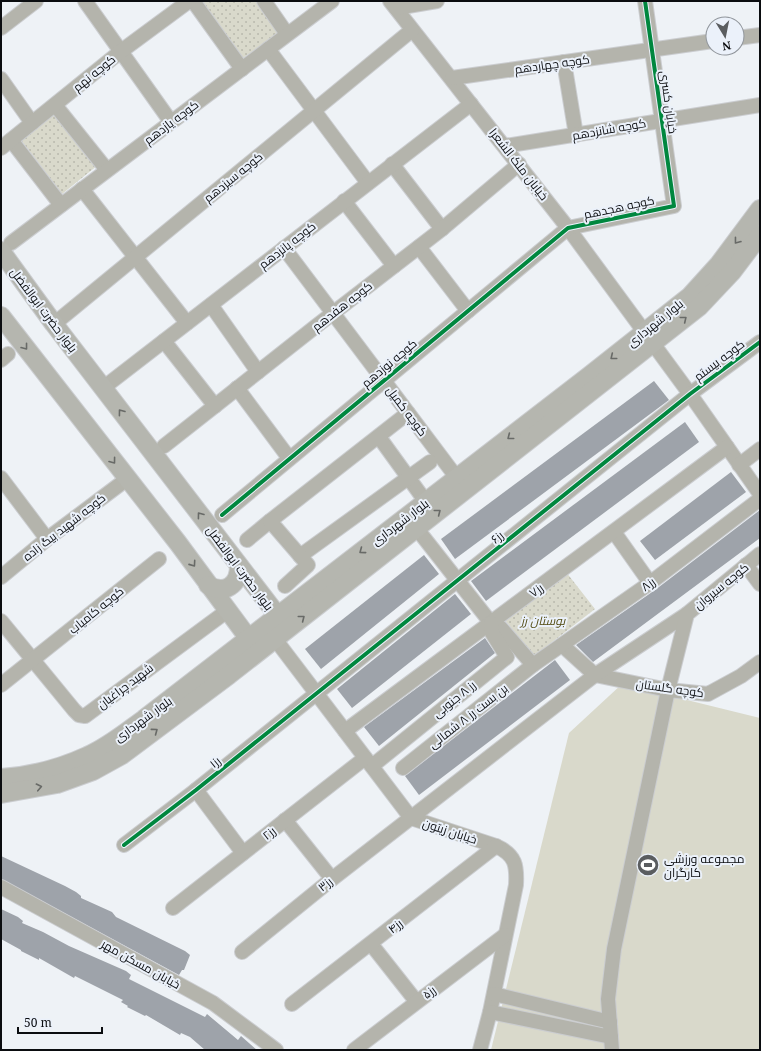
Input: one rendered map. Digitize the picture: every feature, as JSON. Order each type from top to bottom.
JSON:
[{"type":"main road","name":"بلوار شهرداری","points":[[1,794],[57,784],[93,771],[116,758],[275,639],[417,529],[648,337],[690,296],[719,264],[760,209]]},
{"type":"main road","name":"بلوار شهرداری","points":[[1,778],[51,769],[87,756],[111,743],[589,376],[648,337],[699,307],[732,272],[760,235]]},
{"type":"main road","name":"بلوار حضرت ابوالفضل","points":[[6,247],[54,324],[278,616],[275,639]]},
{"type":"main road","points":[[1,316],[178,543],[249,638],[275,639]]},
{"type":"main road","points":[[208,585],[220,590],[231,586],[238,579],[239,566]]},
{"type":"street","points":[[1,28],[36,1]]},
{"type":"street","points":[[84,1],[171,122]]},
{"type":"street","name":"کوچه نهم","points":[[6,144],[120,52],[189,1]]},
{"type":"street","points":[[193,1],[242,69]]},
{"type":"street","points":[[264,1],[287,34]]},
{"type":"street","name":"کوچه یازدهم","points":[[6,247],[332,1]]},
{"type":"street","points":[[393,4],[437,1]]},
{"type":"street","name":"خیابان کسری","points":[[645,1],[674,206]]},
{"type":"street","name":"خیابان ملک الشعرا","points":[[393,4],[568,228],[690,394],[760,494]]},
{"type":"street","name":"کوچه سیزدهم","points":[[54,324],[412,30]]},
{"type":"street","points":[[745,37],[760,35]]},
{"type":"street","name":"کوچه چهاردهم","points":[[452,78],[705,42]]},
{"type":"street","points":[[268,49],[368,183]]},
{"type":"street","points":[[564,62],[576,135]]},
{"type":"street","points":[[1,79],[32,123]]},
{"type":"street","points":[[55,104],[107,170]]},
{"type":"street","name":"کوچه پانزدهم","points":[[103,388],[392,164],[472,104]]},
{"type":"street","name":"کوچه شانزدهم","points":[[505,146],[760,105]]},
{"type":"street","points":[[6,144],[61,205]]},
{"type":"street","points":[[392,164],[442,229]]},
{"type":"street","name":"کوچه هفدهم","points":[[164,446],[442,229],[519,164]]},
{"type":"street","points":[[82,189],[187,323]]},
{"type":"street","points":[[344,201],[394,266]]},
{"type":"street","name":"کوچه هجدهم","points":[[568,228],[674,206]]},
{"type":"street","name":"کوچه نوزدهم","points":[[222,515],[568,228]]},
{"type":"street","points":[[419,246],[468,311]]},
{"type":"street","name":"کوچه کمیل","points":[[284,248],[457,478]]},
{"type":"street","points":[[211,305],[258,372]]},
{"type":"street","points":[[164,341],[215,406]]},
{"type":"street","name":"کوچه بیستم","points":[[690,394],[759,345]]},
{"type":"street","points":[[238,388],[290,458]]},
{"type":"street","name":"رز۶","points":[[316,694],[690,394]]},
{"type":"street","points":[[247,540],[408,413]]},
{"type":"street","points":[[379,437],[426,502]]},
{"type":"street","name":"رز۷","points":[[345,731],[727,447]]},
{"type":"street","points":[[739,465],[760,449]]},
{"type":"street","points":[[300,556],[430,462]]},
{"type":"street","points":[[1,478],[47,539]]},
{"type":"street","name":"کوچه شهید بیگ زاده","points":[[1,577],[47,539],[127,479]]},
{"type":"street","name":"رز۸","points":[[533,665],[650,583],[760,499]]},
{"type":"street","points":[[270,521],[308,565],[284,586]]},
{"type":"street","points":[[417,529],[459,580],[491,623],[501,628],[533,665]]},
{"type":"street","points":[[614,532],[650,583]]},
{"type":"street","name":"کوچه سیروان","points":[[611,1044],[608,999],[614,949],[668,690],[687,614],[760,554]]},
{"type":"street","name":"کوچه کامیاب","points":[[1,685],[159,559]]},
{"type":"street","points":[[746,565],[760,584]]},
{"type":"street","name":"شهید چراغیان","points":[[33,661],[74,710],[79,715],[85,716],[228,611]]},
{"type":"street","name":"رز۳","points":[[242,952],[332,879],[595,675],[687,614]]},
{"type":"street","points":[[1,621],[33,661]]},
{"type":"street","name":"رز ۸ جنوبی","points":[[368,762],[507,657],[492,634],[491,623]]},
{"type":"street","name":"خیابان زیتون","points":[[275,639],[411,818],[507,851],[516,866],[516,885],[494,994],[490,1012],[478,1048]]},
{"type":"street","points":[[562,645],[595,675]]},
{"type":"street","name":"کوچه گلستان","points":[[595,675],[668,690],[708,694],[741,676],[760,662]]},
{"type":"street","name":"بن بست رز ۸ شمالی","points":[[402,768],[533,665]]},
{"type":"street","name":"رز۱","points":[[124,845],[196,790],[316,694]]},
{"type":"street","name":"رز۲","points":[[173,908],[285,820],[368,762]]},
{"type":"street","points":[[196,790],[243,853]]},
{"type":"street","points":[[285,820],[332,879]]},
{"type":"street","name":"رز۴","points":[[292,1004],[496,846]]},
{"type":"street","name":"خیابان مسکن مهر","points":[[1,887],[213,1003],[276,1050]]},
{"type":"street","name":"رز۵","points":[[354,1050],[416,1001],[506,936]]},
{"type":"street","points":[[371,944],[416,1001]]},
{"type":"street","points":[[494,994],[610,1022]]},
{"type":"street","points":[[490,1012],[611,1044]]},
{"type":"green space","points":[[202,1],[258,1],[281,32],[243,58],[200,3]]},
{"type":"green space","points":[[53,110],[98,165],[62,194],[18,136]]},
{"type":"green space","name":"بوستان رز","points":[[566,572],[595,609],[534,656],[504,619]]},
{"type":"green space","name":"مجموعه ورزشی کارگران","points":[[622,684],[760,718],[760,1050],[491,1050],[569,733]]},
{"type":"building","points":[[654,381],[669,400],[455,559],[441,539]]},
{"type":"building","points":[[685,422],[699,442],[486,601],[471,581]]},
{"type":"building","points":[[731,472],[746,492],[655,560],[640,541]]},
{"type":"building","points":[[760,510],[760,538],[593,662],[576,645],[655,590]]},
{"type":"building","points":[[424,555],[439,574],[321,669],[305,649]]},
{"type":"building","points":[[455,594],[471,614],[352,708],[337,689]]},
{"type":"building","points":[[485,638],[495,653],[379,746],[364,727]]},
{"type":"building","points":[[555,660],[570,680],[419,795],[405,776]]},
{"type":"building","points":[[1,856],[65,886],[76,892],[81,896],[81,898],[112,912],[116,917],[185,951],[190,955],[184,970],[182,970],[179,975],[1,879]]},
{"type":"building","points":[[1,909],[18,917],[23,921],[22,923],[126,971],[131,975],[129,979],[205,1017],[207,1014],[238,1040],[241,1036],[257,1050],[205,1050],[190,1037],[181,1033],[180,1035],[146,1015],[145,1016],[127,1007],[128,1006],[121,1002],[123,1000],[75,976],[74,978],[39,958],[39,960],[21,951],[1,939]]},
{"type":"cycle path","points":[[222,515],[568,228],[674,206],[645,1]]},
{"type":"cycle path","points":[[124,845],[196,790],[690,394],[760,342]]},
{"type":"place","name":"مجموعه ورزشی کارگران","points":[[648,865]]}]
